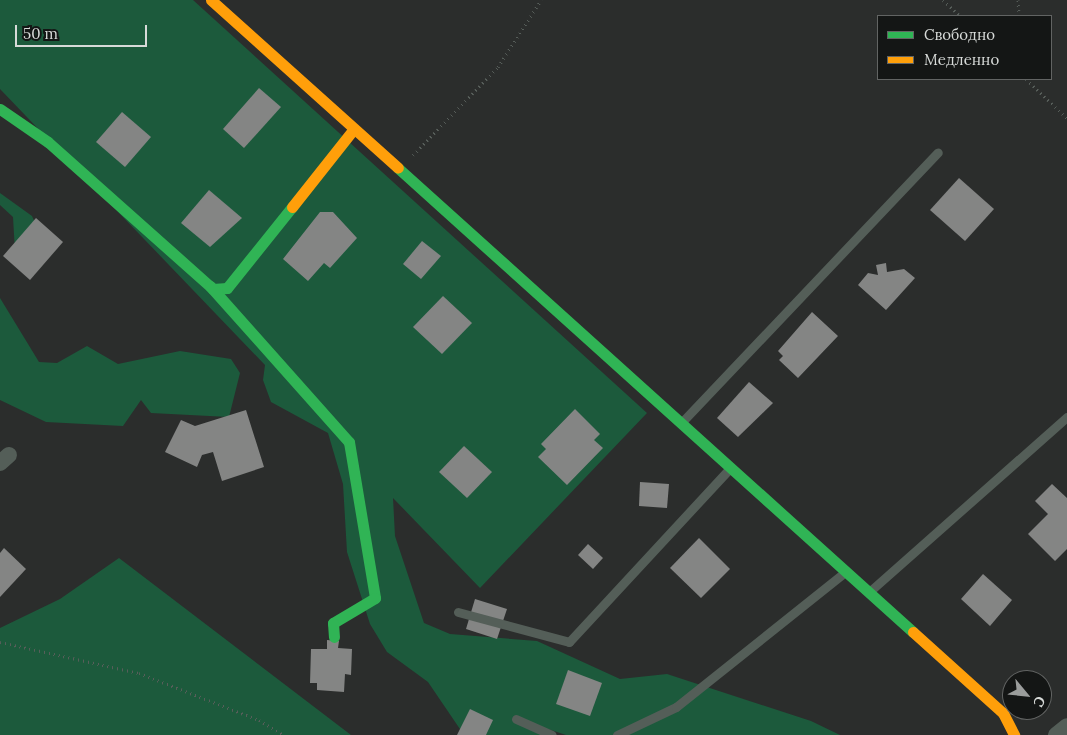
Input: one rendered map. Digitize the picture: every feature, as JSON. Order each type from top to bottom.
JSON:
[{"type":"street","points":[[211,0],[353,130],[1003,713],[1014,735]]},
{"type":"street","points":[[0,109],[48,142],[210,286],[349,442],[375,598],[333,623],[334,637]]},
{"type":"street","points":[[210,286],[227,288],[353,130]]},
{"type":"street","points":[[1056,735],[1067,726]]},
{"type":"lane","points":[[680,423],[938,152]]},
{"type":"lane","points":[[868,592],[1067,417]]},
{"type":"lane","points":[[458,612],[569,642],[730,468]]},
{"type":"lane","points":[[617,735],[676,707],[845,572]]},
{"type":"lane","points":[[516,719],[552,735]]},
{"type":"path","points":[[399,171],[498,67],[541,0]]},
{"type":"path","points":[[943,0],[959,15]]},
{"type":"path","points":[[1018,0],[1019,15]]},
{"type":"path","points":[[1027,80],[1067,118]]},
{"type":"path","points":[[0,642],[140,673],[259,720],[284,735]]},
{"type":"green space","points":[[0,0],[193,0],[647,413],[480,588],[393,498],[395,536],[424,623],[450,634],[537,641],[620,679],[667,674],[811,721],[840,735],[566,735],[548,729],[543,735],[464,735],[428,682],[387,652],[370,624],[347,552],[343,484],[328,433],[271,402],[263,380],[265,365],[0,89]]},
{"type":"green space","points":[[0,193],[32,216],[44,243],[15,252],[13,217],[0,205]]},
{"type":"green space","points":[[0,298],[39,362],[57,363],[87,346],[118,364],[180,351],[231,359],[240,373],[229,417],[151,413],[141,400],[123,426],[46,422],[0,400]]},
{"type":"green space","points":[[119,558],[351,735],[0,735],[0,628],[60,599]]},
{"type":"building","points":[[259,88],[281,107],[244,148],[223,129]]},
{"type":"building","points":[[122,112],[151,137],[125,167],[96,142]]},
{"type":"building","points":[[959,178],[994,209],[965,241],[930,210]]},
{"type":"building","points":[[209,190],[242,218],[210,247],[181,223]]},
{"type":"building","points":[[320,212],[333,212],[357,238],[330,268],[324,263],[308,281],[283,259]]},
{"type":"building","points":[[36,218],[63,242],[30,280],[3,256]]},
{"type":"building","points":[[422,241],[441,256],[421,279],[403,264]]},
{"type":"building","points":[[886,263],[887,272],[904,269],[915,278],[886,310],[858,285],[868,273],[878,275],[876,265]]},
{"type":"building","points":[[443,296],[472,323],[442,354],[413,327]]},
{"type":"building","points":[[812,312],[838,336],[798,378],[779,360],[783,356],[778,351]]},
{"type":"building","points":[[749,382],[773,403],[738,437],[717,418]]},
{"type":"building","points":[[575,409],[600,434],[594,440],[603,448],[567,485],[538,457],[546,449],[541,444]]},
{"type":"building","points":[[246,410],[264,467],[222,481],[213,452],[202,455],[197,467],[165,452],[181,420],[195,426]]},
{"type":"building","points":[[464,446],[492,472],[467,498],[439,472]]},
{"type":"building","points":[[640,482],[669,484],[667,508],[639,506]]},
{"type":"building","points":[[1052,484],[1067,498],[1067,549],[1055,561],[1028,534],[1048,514],[1035,501]]},
{"type":"building","points":[[699,538],[730,569],[701,598],[670,568]]},
{"type":"building","points":[[588,544],[603,558],[593,569],[578,555]]},
{"type":"building","points":[[4,548],[26,569],[0,597],[0,553]]},
{"type":"building","points":[[983,574],[1012,600],[990,626],[961,599]]},
{"type":"building","points":[[475,599],[507,609],[497,639],[466,629]]},
{"type":"building","points":[[327,640],[339,641],[338,648],[352,649],[351,675],[345,674],[344,692],[317,690],[317,683],[310,683],[311,649],[327,649]]},
{"type":"building","points":[[568,670],[602,683],[590,716],[556,704]]},
{"type":"building","points":[[470,709],[493,720],[486,735],[457,735]]},
{"type":"traffic: fast","points":[[0,109],[48,142],[213,289],[227,288],[292,207]]},
{"type":"traffic: fast","points":[[398,168],[913,632]]},
{"type":"traffic: fast","points":[[210,286],[349,442],[375,598],[333,623],[334,637]]},
{"type":"traffic: slow","points":[[211,0],[398,168]]},
{"type":"traffic: slow","points":[[292,207],[353,130]]},
{"type":"traffic: slow","points":[[913,632],[1003,713],[1014,735]]}]
